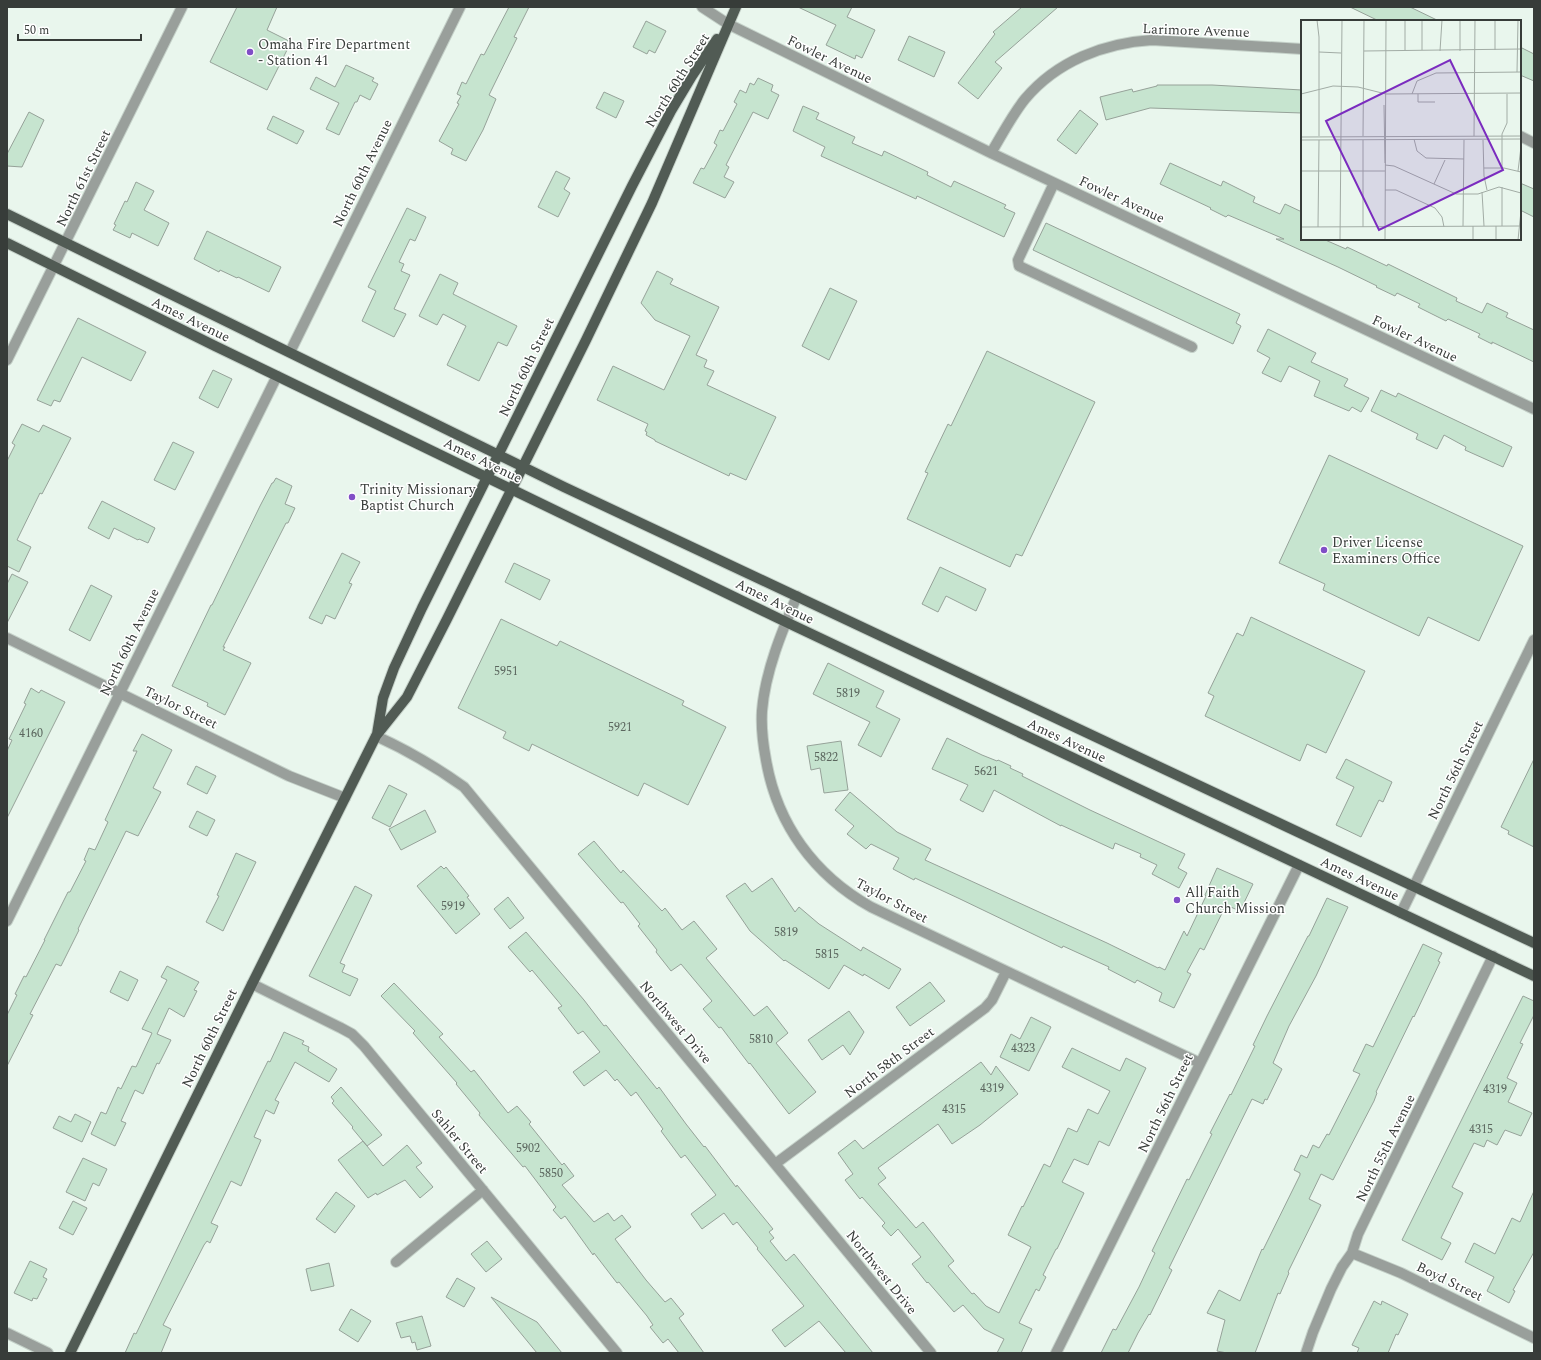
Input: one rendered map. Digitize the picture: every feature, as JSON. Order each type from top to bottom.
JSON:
[{"type":"main road","name":"North 60th Street","points":[[70,1353],[376,736],[407,697],[512,490],[652,204],[736,7]]},
{"type":"main road","name":"North 60th Street","points":[[376,736],[383,698],[394,668],[422,608],[488,478],[498,454],[671,111],[692,76],[728,24]]},
{"type":"main road","name":"Ames Avenue","points":[[7,214],[523,466],[1534,943]]},
{"type":"main road","name":"Ames Avenue","points":[[7,243],[277,376],[786,622],[1534,976]]},
{"type":"street","name":"North 61st Street","points":[[7,360],[182,7]]},
{"type":"street","name":"North 60th Avenue","points":[[290,352],[460,7]]},
{"type":"street","name":"Fowler Avenue","points":[[702,7],[728,24],[991,153],[1534,409]]},
{"type":"street","name":"Larimore Avenue","points":[[991,153],[1016,111],[1038,85],[1067,64],[1105,47],[1130,42],[1152,40],[1301,49]]},
{"type":"street","points":[[1521,136],[1534,143]]},
{"type":"street","points":[[1054,183],[1018,260],[1019,266],[1192,347]]},
{"type":"street","name":"North 60th Avenue","points":[[7,921],[277,376]]},
{"type":"street","name":"Taylor Street","points":[[797,596],[778,641],[766,690],[762,712],[764,746],[769,777],[785,820],[800,844],[817,866],[851,896],[871,907],[1200,1063]]},
{"type":"street","name":"Taylor Street","points":[[7,638],[289,776],[345,798]]},
{"type":"street","name":"North 56th Street","points":[[1401,913],[1534,640]]},
{"type":"street","name":"Northwest Drive","points":[[376,736],[406,749],[430,763],[464,787],[931,1353]]},
{"type":"street","name":"North 56th Street","points":[[1056,1353],[1299,865]]},
{"type":"street","name":"North 55th Avenue","points":[[1306,1353],[1312,1332],[1331,1289],[1342,1267],[1352,1253],[1358,1234],[1493,956]]},
{"type":"street","name":"North 58th Street","points":[[775,1164],[985,1008],[992,1000],[1006,972]]},
{"type":"street","name":"Sahler Street","points":[[252,984],[342,1028],[352,1034],[364,1046],[617,1353]]},
{"type":"street","points":[[396,1262],[483,1190]]},
{"type":"street","name":"Boyd Street","points":[[1352,1253],[1401,1273],[1534,1338]]},
{"type":"street","points":[[7,1332],[48,1353]]},
{"type":"building","name":"Omaha Fire Department - Station 41","points":[[237,7],[277,7],[267,30],[291,42],[267,90],[210,62]]},
{"type":"building","points":[[509,7],[529,7],[514,37],[517,38],[489,95],[496,99],[483,130],[466,161],[451,154],[453,149],[439,141],[459,104],[457,103],[461,96],[457,94],[462,82],[466,84],[481,54],[484,55]]},
{"type":"building","points":[[798,7],[852,7],[847,17],[875,30],[862,58],[856,55],[855,59],[826,45],[836,25]]},
{"type":"building","points":[[1022,7],[1058,7],[995,62],[1002,68],[978,99],[958,83],[995,34],[993,32]]},
{"type":"building","points":[[1350,7],[1410,7],[1437,20],[1377,20]]},
{"type":"building","points":[[646,21],[666,31],[655,53],[649,50],[647,54],[633,47]]},
{"type":"building","points":[[909,36],[945,52],[934,77],[898,60]]},
{"type":"building","points":[[1521,48],[1534,54],[1534,81],[1521,75]]},
{"type":"building","points":[[346,65],[374,78],[372,81],[378,84],[370,100],[360,95],[339,135],[326,129],[339,103],[310,89],[316,77],[335,87]]},
{"type":"building","points":[[758,78],[773,85],[771,91],[779,95],[768,119],[753,112],[726,165],[729,167],[724,177],[734,182],[725,198],[693,183],[701,168],[704,169],[717,145],[714,143],[720,130],[723,131],[737,104],[734,102],[740,90],[746,93],[750,83],[754,85]]},
{"type":"building","points":[[1212,85],[1301,90],[1301,113],[1150,108],[1106,120],[1100,97],[1132,89],[1133,92],[1157,86]]},
{"type":"building","points":[[604,92],[624,101],[616,118],[596,108]]},
{"type":"building","points":[[803,106],[819,113],[816,119],[855,137],[852,143],[882,156],[884,151],[928,172],[927,175],[951,187],[954,181],[1006,205],[1004,208],[1015,213],[1004,237],[917,196],[916,199],[821,156],[825,147],[793,131]]},
{"type":"building","points":[[1080,110],[1098,124],[1076,154],[1057,140]]},
{"type":"building","points":[[29,112],[44,120],[22,167],[7,166],[7,154]]},
{"type":"building","points":[[273,116],[304,131],[297,144],[267,129]]},
{"type":"building","points":[[1170,163],[1221,186],[1223,181],[1255,197],[1253,202],[1280,214],[1285,204],[1301,212],[1301,240],[1325,240],[1346,249],[1347,247],[1387,266],[1388,264],[1457,298],[1456,301],[1482,313],[1487,303],[1508,313],[1506,317],[1534,330],[1534,362],[1478,337],[1480,334],[1448,319],[1446,321],[1418,307],[1420,304],[1397,293],[1395,296],[1338,267],[1276,239],[1284,239],[1228,215],[1226,217],[1210,209],[1211,208],[1160,184]]},
{"type":"building","points":[[556,171],[570,178],[564,189],[570,193],[558,217],[538,207]]},
{"type":"building","points":[[136,182],[154,191],[144,210],[169,223],[158,246],[132,233],[130,238],[113,230],[116,225],[114,224],[125,201],[127,202]]},
{"type":"building","points":[[1521,183],[1534,189],[1534,217],[1521,210]]},
{"type":"building","points":[[407,208],[426,217],[415,241],[410,239],[399,262],[404,264],[401,271],[410,275],[394,309],[406,314],[394,337],[362,321],[376,291],[368,287]]},
{"type":"building","points":[[1046,223],[1240,314],[1236,323],[1241,326],[1233,344],[1033,250]]},
{"type":"building","points":[[207,231],[281,267],[269,292],[238,277],[237,278],[220,270],[219,272],[194,259]]},
{"type":"building","points":[[657,271],[673,279],[670,284],[719,307],[696,355],[707,360],[704,367],[714,371],[707,385],[776,417],[746,480],[730,473],[729,476],[655,441],[646,435],[647,432],[645,431],[648,424],[597,400],[613,366],[664,390],[690,336],[655,320],[641,303]]},
{"type":"building","points":[[440,274],[458,283],[453,294],[517,326],[507,346],[498,342],[479,381],[447,365],[466,326],[443,314],[437,325],[419,316]]},
{"type":"building","points":[[830,288],[857,301],[829,360],[802,346]]},
{"type":"building","points":[[78,318],[146,352],[131,381],[82,357],[60,402],[54,400],[51,406],[37,400]]},
{"type":"building","points":[[1268,329],[1316,353],[1311,362],[1348,379],[1344,386],[1369,398],[1361,412],[1352,407],[1349,411],[1314,396],[1320,381],[1289,366],[1281,382],[1262,373],[1270,358],[1257,351]]},
{"type":"building","points":[[987,351],[1095,402],[1022,556],[1016,554],[1010,567],[907,519],[928,473],[925,472],[948,424],[951,426]]},
{"type":"building","points":[[213,370],[232,379],[218,408],[199,398]]},
{"type":"building","points":[[1381,390],[1396,397],[1398,393],[1512,447],[1503,467],[1465,450],[1466,447],[1444,435],[1437,449],[1416,439],[1418,434],[1371,411]]},
{"type":"building","points":[[22,424],[39,432],[43,425],[71,438],[42,494],[40,493],[17,540],[31,547],[19,572],[7,566],[7,461],[15,445],[12,443]]},
{"type":"building","points":[[173,442],[194,452],[175,490],[154,480]]},
{"type":"building","points":[[1329,455],[1523,546],[1479,641],[1428,617],[1419,636],[1323,590],[1325,584],[1279,563]]},
{"type":"building","points":[[276,478],[292,486],[285,504],[295,508],[223,647],[225,647],[223,650],[251,663],[225,715],[207,706],[208,703],[172,686],[260,506]]},
{"type":"building","points":[[102,501],[155,528],[148,543],[139,539],[138,540],[114,528],[109,539],[88,528]]},
{"type":"building","points":[[342,553],[360,562],[349,583],[352,584],[335,619],[326,615],[322,624],[309,618]]},
{"type":"building","points":[[514,563],[550,580],[540,600],[505,582]]},
{"type":"building","points":[[940,567],[986,589],[976,611],[946,596],[938,612],[922,604]]},
{"type":"building","points":[[12,574],[28,582],[7,623],[7,584]]},
{"type":"building","points":[[91,585],[112,596],[90,641],[69,630]]},
{"type":"building","points":[[1251,617],[1365,671],[1326,753],[1307,744],[1300,761],[1205,716],[1214,696],[1208,693],[1237,633],[1243,636]]},
{"type":"building","points":[[501,619],[557,646],[560,641],[684,701],[682,705],[726,727],[688,805],[644,783],[638,796],[532,744],[529,751],[503,738],[506,732],[458,708]]},
{"type":"building","points":[[828,663],[884,691],[876,707],[900,719],[881,757],[858,745],[870,722],[813,694]]},
{"type":"building","points":[[31,688],[39,693],[41,690],[65,702],[7,818],[7,751],[12,740],[9,739],[26,704],[24,703]]},
{"type":"building","points":[[142,734],[172,750],[153,788],[161,792],[138,836],[126,831],[61,966],[56,964],[30,1014],[33,1015],[7,1066],[7,1015],[17,995],[15,994],[24,976],[26,977],[68,892],[70,892],[86,861],[84,860],[89,848],[95,850],[108,822],[105,820],[137,751],[133,751]]},
{"type":"building","points":[[947,738],[982,755],[1011,766],[1010,768],[1023,774],[1022,776],[1090,810],[1185,854],[1178,868],[1187,873],[1179,888],[1152,874],[1157,865],[1140,857],[1141,854],[1115,843],[1113,849],[1061,826],[994,790],[983,812],[960,800],[968,785],[932,769]]},
{"type":"building","points":[[841,741],[848,790],[824,793],[820,768],[811,770],[807,746]]},
{"type":"building","points":[[1346,759],[1392,782],[1383,802],[1379,800],[1361,837],[1336,825],[1354,787],[1336,778]]},
{"type":"building","points":[[1534,759],[1534,847],[1508,834],[1509,831],[1501,827]]},
{"type":"building","points":[[196,766],[216,776],[207,794],[187,784]]},
{"type":"building","points":[[389,785],[407,794],[390,827],[372,818]]},
{"type":"building","points":[[850,792],[897,832],[931,849],[925,860],[1165,970],[1184,931],[1187,936],[1206,896],[1205,895],[1217,868],[1253,884],[1240,911],[1226,905],[1204,950],[1200,948],[1187,972],[1191,974],[1174,1008],[1159,1001],[1162,993],[1137,980],[1135,983],[1108,969],[1109,967],[1063,946],[1062,948],[958,898],[915,878],[914,880],[893,869],[899,858],[871,844],[866,849],[847,834],[854,826],[835,810]]},
{"type":"building","points":[[425,810],[436,832],[401,850],[389,829]]},
{"type":"building","points":[[197,811],[215,820],[207,836],[189,827]]},
{"type":"building","points":[[594,841],[621,873],[623,870],[662,911],[665,908],[682,930],[694,921],[717,949],[706,958],[754,1016],[767,1006],[788,1033],[776,1043],[816,1092],[789,1114],[721,1027],[719,1028],[703,1009],[712,1001],[681,964],[671,971],[656,952],[657,950],[638,926],[640,924],[623,902],[621,903],[578,854]]},
{"type":"building","points":[[236,853],[256,862],[223,931],[206,922],[219,896],[217,895]]},
{"type":"building","points":[[441,866],[444,869],[446,867],[469,896],[467,897],[480,914],[456,934],[417,886]]},
{"type":"building","points":[[772,878],[795,912],[799,907],[819,924],[861,951],[863,947],[901,969],[889,989],[864,974],[863,976],[844,965],[829,989],[785,960],[784,961],[750,931],[726,896],[745,883],[752,892]]},
{"type":"building","points":[[355,886],[372,895],[340,963],[345,965],[342,972],[358,979],[350,996],[309,976]]},
{"type":"building","points":[[508,897],[524,918],[510,929],[494,909]]},
{"type":"building","points":[[1327,898],[1348,907],[1316,976],[1289,1026],[1273,1063],[1282,1069],[1267,1100],[1265,1099],[1263,1104],[1252,1099],[1169,1268],[1172,1270],[1150,1315],[1149,1314],[1128,1353],[1101,1353],[1113,1329],[1116,1330],[1139,1287],[1155,1253],[1152,1251],[1187,1179],[1189,1180],[1212,1134],[1210,1133],[1255,1046],[1253,1045],[1267,1016]]},
{"type":"building","points":[[526,932],[584,1000],[604,1026],[606,1025],[657,1089],[659,1087],[736,1187],[737,1185],[773,1229],[769,1232],[774,1238],[770,1241],[786,1261],[794,1254],[873,1353],[846,1353],[819,1321],[785,1347],[772,1330],[804,1306],[757,1249],[758,1248],[737,1222],[733,1225],[724,1213],[702,1229],[691,1214],[716,1195],[685,1155],[681,1158],[661,1131],[663,1129],[636,1092],[631,1096],[617,1079],[615,1081],[606,1070],[584,1086],[573,1072],[600,1052],[583,1031],[578,1034],[558,1008],[562,1006],[532,970],[530,972],[508,947]]},
{"type":"building","points":[[1423,944],[1442,953],[1438,961],[1440,962],[1376,1092],[1374,1101],[1333,1180],[1321,1174],[1309,1199],[1321,1205],[1288,1272],[1289,1273],[1280,1294],[1278,1293],[1255,1353],[1227,1353],[1217,1351],[1225,1320],[1207,1313],[1219,1290],[1240,1301],[1262,1249],[1263,1250],[1300,1175],[1300,1173],[1294,1170],[1301,1155],[1307,1158],[1313,1145],[1319,1148],[1327,1134],[1329,1135],[1360,1074],[1353,1071],[1366,1044],[1373,1047]]},
{"type":"building","points":[[167,966],[199,982],[194,990],[197,991],[184,1017],[169,1008],[157,1034],[171,1040],[159,1064],[157,1063],[143,1094],[135,1090],[121,1121],[126,1123],[115,1146],[91,1134],[101,1112],[106,1114],[118,1087],[121,1089],[132,1066],[136,1067],[152,1033],[142,1029],[167,980],[161,977]]},
{"type":"building","points":[[120,971],[138,980],[128,1001],[110,992]]},
{"type":"building","points":[[930,982],[945,1001],[910,1026],[896,1007]]},
{"type":"building","points":[[394,983],[443,1034],[439,1037],[471,1072],[474,1070],[508,1113],[517,1106],[531,1122],[529,1124],[562,1165],[564,1163],[574,1176],[562,1185],[594,1222],[608,1213],[614,1221],[622,1215],[631,1227],[615,1239],[646,1280],[665,1302],[671,1298],[684,1314],[679,1318],[704,1353],[679,1353],[668,1339],[663,1343],[650,1327],[653,1325],[647,1316],[619,1282],[617,1283],[594,1253],[593,1255],[565,1216],[561,1219],[553,1210],[556,1207],[525,1166],[523,1167],[479,1115],[480,1113],[456,1084],[457,1083],[413,1033],[415,1031],[381,996]]},
{"type":"building","points":[[1523,996],[1534,1001],[1534,1015],[1520,1043],[1523,1044],[1507,1078],[1517,1083],[1508,1102],[1532,1113],[1521,1136],[1505,1130],[1497,1145],[1487,1140],[1484,1147],[1474,1143],[1452,1187],[1463,1193],[1441,1238],[1451,1243],[1442,1260],[1402,1240]]},
{"type":"building","points":[[849,1011],[864,1032],[850,1055],[843,1045],[822,1060],[808,1040]]},
{"type":"building","points":[[1031,1017],[1051,1027],[1029,1071],[1000,1057],[1011,1034],[1020,1039]]},
{"type":"building","points":[[284,1032],[304,1041],[302,1044],[309,1047],[308,1051],[337,1069],[329,1082],[295,1062],[275,1100],[279,1102],[274,1114],[266,1110],[254,1137],[261,1140],[241,1186],[231,1181],[211,1223],[218,1226],[210,1243],[207,1241],[204,1245],[163,1325],[171,1329],[161,1353],[125,1353],[134,1333],[136,1334],[259,1079],[268,1061],[270,1062]]},
{"type":"building","points":[[1072,1048],[1120,1071],[1126,1058],[1146,1068],[1109,1146],[1099,1141],[1088,1165],[1074,1159],[1062,1182],[1084,1193],[1043,1275],[1046,1277],[1039,1291],[1036,1289],[1019,1323],[1032,1329],[1021,1353],[997,1353],[1004,1339],[984,1329],[963,1305],[954,1312],[928,1282],[927,1283],[912,1264],[921,1257],[898,1229],[891,1236],[882,1226],[885,1223],[862,1197],[860,1199],[845,1180],[853,1174],[838,1153],[855,1140],[863,1149],[981,1062],[991,1075],[996,1066],[1018,1094],[980,1125],[952,1144],[938,1124],[878,1168],[886,1178],[878,1184],[916,1228],[923,1222],[954,1261],[948,1266],[972,1294],[974,1293],[986,1306],[999,1313],[1031,1247],[1008,1235],[1022,1206],[1023,1207],[1044,1164],[1050,1167],[1068,1128],[1077,1132],[1088,1109],[1098,1114],[1110,1091],[1062,1067]]},
{"type":"building","points":[[341,1087],[382,1135],[367,1146],[332,1103],[334,1101],[331,1097]]},
{"type":"building","points":[[75,1114],[91,1122],[82,1142],[53,1128],[59,1116],[71,1122]]},
{"type":"building","points":[[363,1141],[383,1166],[407,1145],[422,1163],[416,1167],[433,1187],[420,1198],[405,1180],[377,1195],[376,1193],[368,1198],[338,1160]]},
{"type":"building","points":[[83,1158],[107,1169],[99,1186],[93,1183],[85,1201],[66,1192]]},
{"type":"building","points":[[1534,1191],[1534,1252],[1513,1290],[1515,1291],[1509,1303],[1487,1291],[1494,1277],[1465,1262],[1474,1243],[1495,1254],[1512,1218],[1520,1222]]},
{"type":"building","points":[[336,1192],[355,1206],[335,1233],[316,1219]]},
{"type":"building","points":[[73,1201],[87,1208],[73,1235],[59,1228]]},
{"type":"building","points":[[487,1241],[502,1259],[486,1272],[471,1254]]},
{"type":"building","points":[[30,1261],[47,1269],[43,1277],[47,1279],[37,1299],[33,1298],[32,1301],[14,1293]]},
{"type":"building","points":[[329,1263],[334,1286],[311,1291],[306,1269]]},
{"type":"building","points":[[457,1278],[475,1288],[464,1307],[446,1297]]},
{"type":"building","points":[[491,1297],[537,1322],[562,1353],[537,1353]]},
{"type":"building","points":[[1374,1301],[1381,1305],[1382,1301],[1408,1314],[1398,1335],[1396,1334],[1388,1353],[1357,1353],[1359,1348],[1352,1345]]},
{"type":"building","points":[[351,1309],[371,1321],[358,1342],[339,1330]]},
{"type":"building","points":[[422,1316],[431,1346],[417,1350],[415,1342],[412,1343],[410,1336],[401,1338],[396,1323]]},
{"type":"place","name":"Omaha Fire Department - Station 41","points":[[250,52]]},
{"type":"place","name":"Trinity Missionary Baptist Church","points":[[352,497]]},
{"type":"place","name":"Driver License Examiners Office","points":[[1324,550]]},
{"type":"place","name":"All Faith Church Mission","points":[[1177,900]]}]
